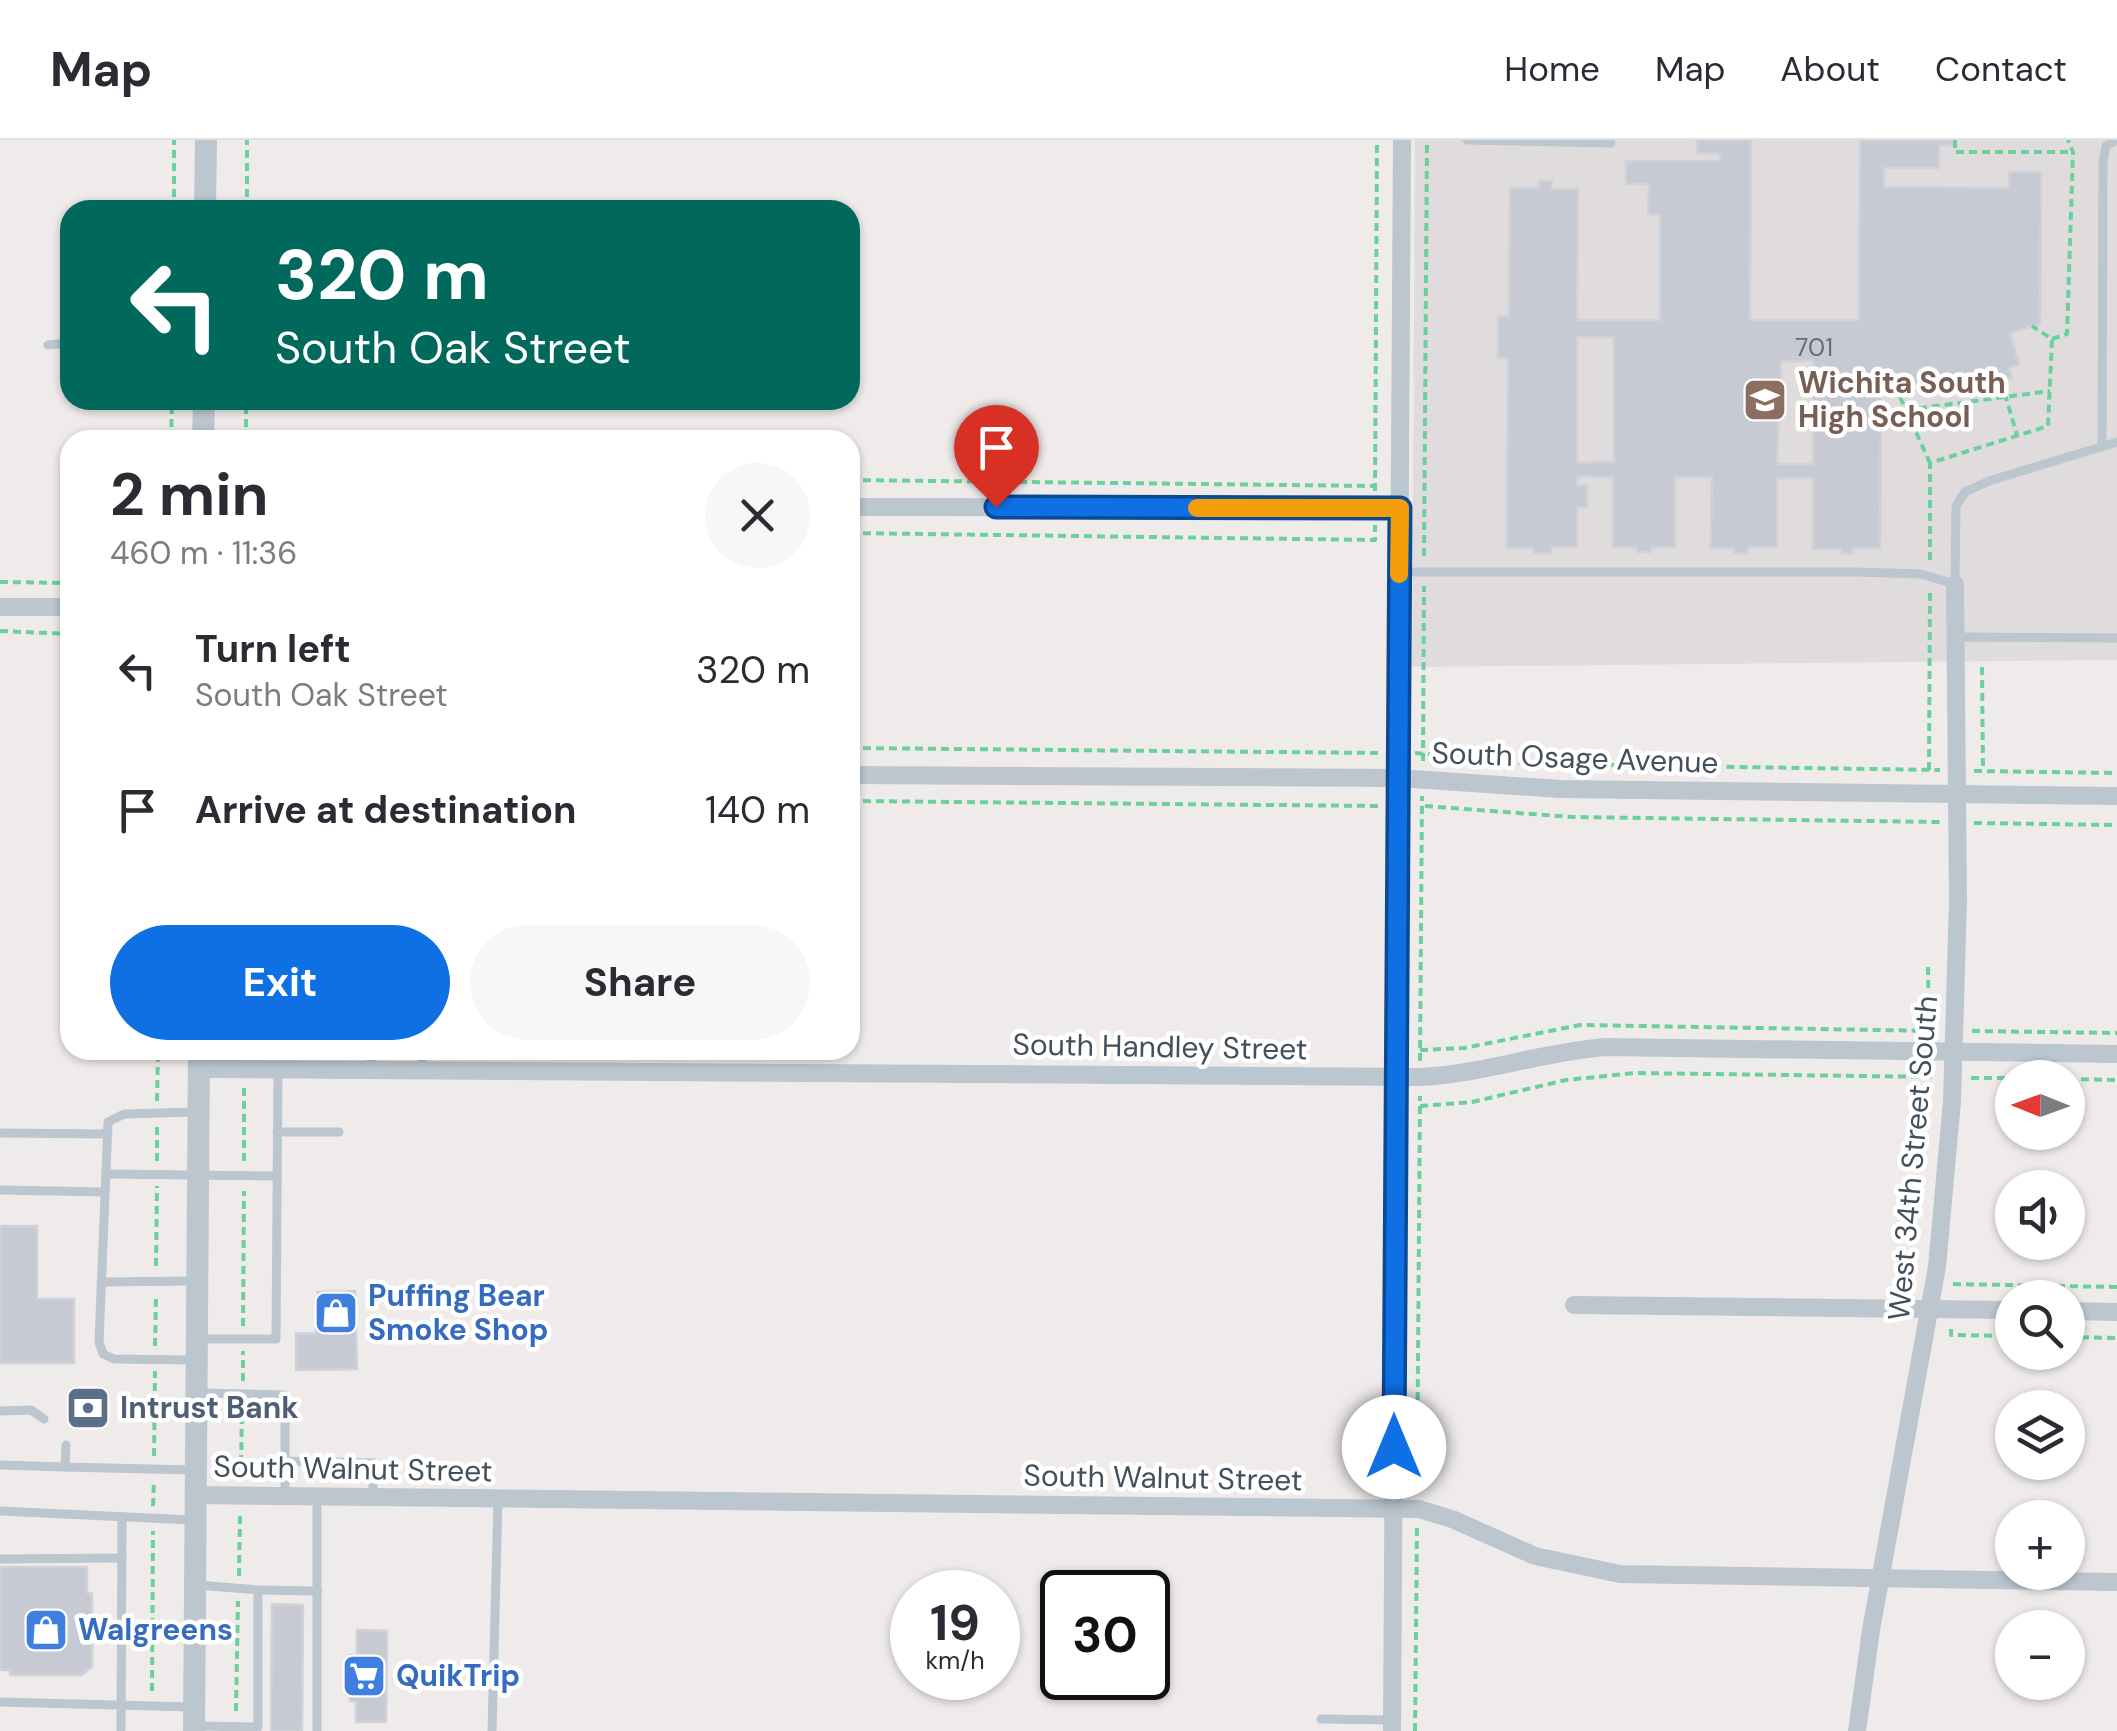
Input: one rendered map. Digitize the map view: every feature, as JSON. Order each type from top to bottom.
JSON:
[{"type":"street","points":[[205,200],[206,140]]},
{"type":"street","points":[[1392,1726],[1402,140]]},
{"type":"street","points":[[860,507],[1400,508]]},
{"type":"street","name":"West 34th Street South","points":[[1857,1731],[1871,1630],[1937,1267],[1954,1052],[1958,822],[1955,584]]},
{"type":"street","points":[[0,607],[60,606]]},
{"type":"street","name":"South Osage Avenue","points":[[860,774],[1398,778],[1560,790],[2117,796]]},
{"type":"street","name":"South Handley Street","points":[[199,1060],[278,1070],[372,1070],[422,1060],[1420,1077],[1470,1073],[1604,1047],[2117,1054]]},
{"type":"street","points":[[195,1722],[199,1060]]},
{"type":"street","points":[[1574,1304],[1995,1310]]},
{"type":"street","points":[[2085,1312],[2117,1312]]},
{"type":"street","name":"South Walnut Street","points":[[196,1494],[1417,1509],[1452,1518],[1534,1556],[1603,1572],[1648,1577],[2117,1582]]},
{"type":"lane","points":[[1467,140],[1612,142]]},
{"type":"lane","points":[[2102,447],[2104,162],[2106,146],[2116,140]]},
{"type":"lane","points":[[48,345],[60,344]]},
{"type":"lane","points":[[1399,572],[1856,572],[1921,574],[1955,584],[1956,506],[1965,492],[2117,442]]},
{"type":"lane","points":[[1956,637],[2117,638]]},
{"type":"lane","points":[[372,1060],[372,1070]]},
{"type":"lane","points":[[198,1112],[124,1114],[111,1119],[100,1350],[114,1359],[155,1360],[197,1349],[276,1339],[278,1070]]},
{"type":"lane","points":[[277,1132],[339,1132]]},
{"type":"lane","points":[[0,1133],[108,1134]]},
{"type":"lane","points":[[106,1174],[277,1176]]},
{"type":"lane","points":[[0,1190],[105,1192]]},
{"type":"lane","points":[[101,1282],[197,1281]]},
{"type":"lane","points":[[196,1394],[285,1395],[285,1496]]},
{"type":"lane","points":[[0,1411],[31,1410],[44,1419]]},
{"type":"lane","points":[[65,1467],[66,1445]]},
{"type":"lane","points":[[285,1461],[372,1463],[373,1496]]},
{"type":"lane","points":[[0,1465],[196,1470]]},
{"type":"lane","points":[[317,1496],[317,1731]]},
{"type":"lane","points":[[492,1731],[498,1498]]},
{"type":"lane","points":[[0,1511],[196,1520]]},
{"type":"lane","points":[[121,1731],[122,1517]]},
{"type":"lane","points":[[0,1559],[122,1558]]},
{"type":"lane","points":[[196,1585],[318,1591]]},
{"type":"lane","points":[[0,1702],[152,1707],[195,1722],[258,1729],[258,1590]]},
{"type":"lane","points":[[1322,1719],[1392,1726]]},
{"type":"path","points":[[174,140],[174,200]]},
{"type":"path","points":[[247,140],[247,200]]},
{"type":"path","points":[[860,533],[1375,540],[1377,140]]},
{"type":"path","points":[[1415,1731],[1428,140]]},
{"type":"path","points":[[1955,140],[1955,152],[2073,152]]},
{"type":"path","points":[[2052,339],[2067,334],[2073,152],[2068,140]]},
{"type":"path","points":[[2001,380],[2017,435]]},
{"type":"path","points":[[1906,410],[2050,391]]},
{"type":"path","points":[[1900,397],[1930,463]]},
{"type":"path","points":[[860,480],[1425,487]]},
{"type":"path","points":[[0,582],[60,583]]},
{"type":"path","points":[[0,631],[60,634]]},
{"type":"path","points":[[1982,667],[1983,771]]},
{"type":"path","points":[[860,748],[1423,753],[1535,764],[2117,773]]},
{"type":"path","points":[[860,801],[1422,806],[1572,817],[2117,825]]},
{"type":"path","points":[[1928,966],[1929,1030]]},
{"type":"path","points":[[152,1707],[158,1060]]},
{"type":"path","points":[[1420,1106],[1472,1102],[1566,1080],[1635,1073],[1995,1078]]},
{"type":"path","points":[[2085,1079],[2117,1080]]},
{"type":"path","points":[[2085,1337],[2117,1338]]},
{"type":"shaded area","name":"Wichita South High School","points":[[1415,140],[2117,140],[2117,660],[1412,667]]},
{"type":"building","name":"Wichita South High School","points":[[1697,140],[1751,140],[1750,320],[1859,320],[1860,140],[1954,140],[1954,145],[1939,145],[1939,168],[1884,168],[1884,187],[2009,188],[2009,172],[2041,172],[2040,324],[2010,333],[2019,364],[2009,368],[2012,378],[1989,384],[1881,383],[1880,548],[1853,548],[1853,553],[1813,549],[1813,478],[1777,478],[1777,547],[1748,547],[1748,553],[1734,553],[1735,548],[1711,548],[1712,477],[1675,477],[1675,547],[1651,547],[1651,552],[1637,552],[1637,547],[1613,547],[1613,477],[1577,476],[1577,486],[1587,485],[1587,507],[1577,507],[1577,547],[1551,547],[1551,553],[1507,548],[1508,358],[1498,358],[1498,316],[1509,316],[1510,188],[1539,188],[1539,181],[1552,181],[1551,189],[1578,189],[1577,320],[1660,320],[1660,214],[1648,214],[1649,184],[1626,184],[1626,161],[1720,161],[1720,154],[1697,153]],"holes":[[[1577,337],[1614,337],[1614,462],[1577,463]],[[1781,361],[1813,361],[1813,464],[1777,464]]]},
{"type":"building","points":[[0,1226],[37,1226],[37,1299],[74,1299],[74,1363],[0,1363]]},
{"type":"building","name":"Puffing Bear Smoke Shop","points":[[355,1291],[357,1369],[296,1370],[296,1333],[316,1334],[318,1292]]},
{"type":"building","name":"Walgreens","points":[[0,1567],[87,1567],[87,1593],[92,1593],[92,1667],[82,1675],[10,1675],[10,1670],[0,1670]]},
{"type":"building","points":[[272,1604],[303,1605],[302,1731],[271,1731]]},
{"type":"building","points":[[357,1630],[387,1631],[386,1722],[356,1722],[356,1701],[350,1701],[350,1655],[357,1655]]},
{"type":"slow traffic","points":[[1197,508],[1400,508],[1399,574]]},
{"type":"place","name":"Wichita South High School","points":[[1765,400]]},
{"type":"place","name":"Puffing Bear Smoke Shop","points":[[336,1313]]},
{"type":"place","name":"Intrust Bank","points":[[88,1408]]},
{"type":"place","name":"Walgreens","points":[[46,1630]]},
{"type":"place","name":"QuikTrip","points":[[364,1676]]},
{"type":"route","points":[[996,507],[1400,508],[1394,1447]]}]
